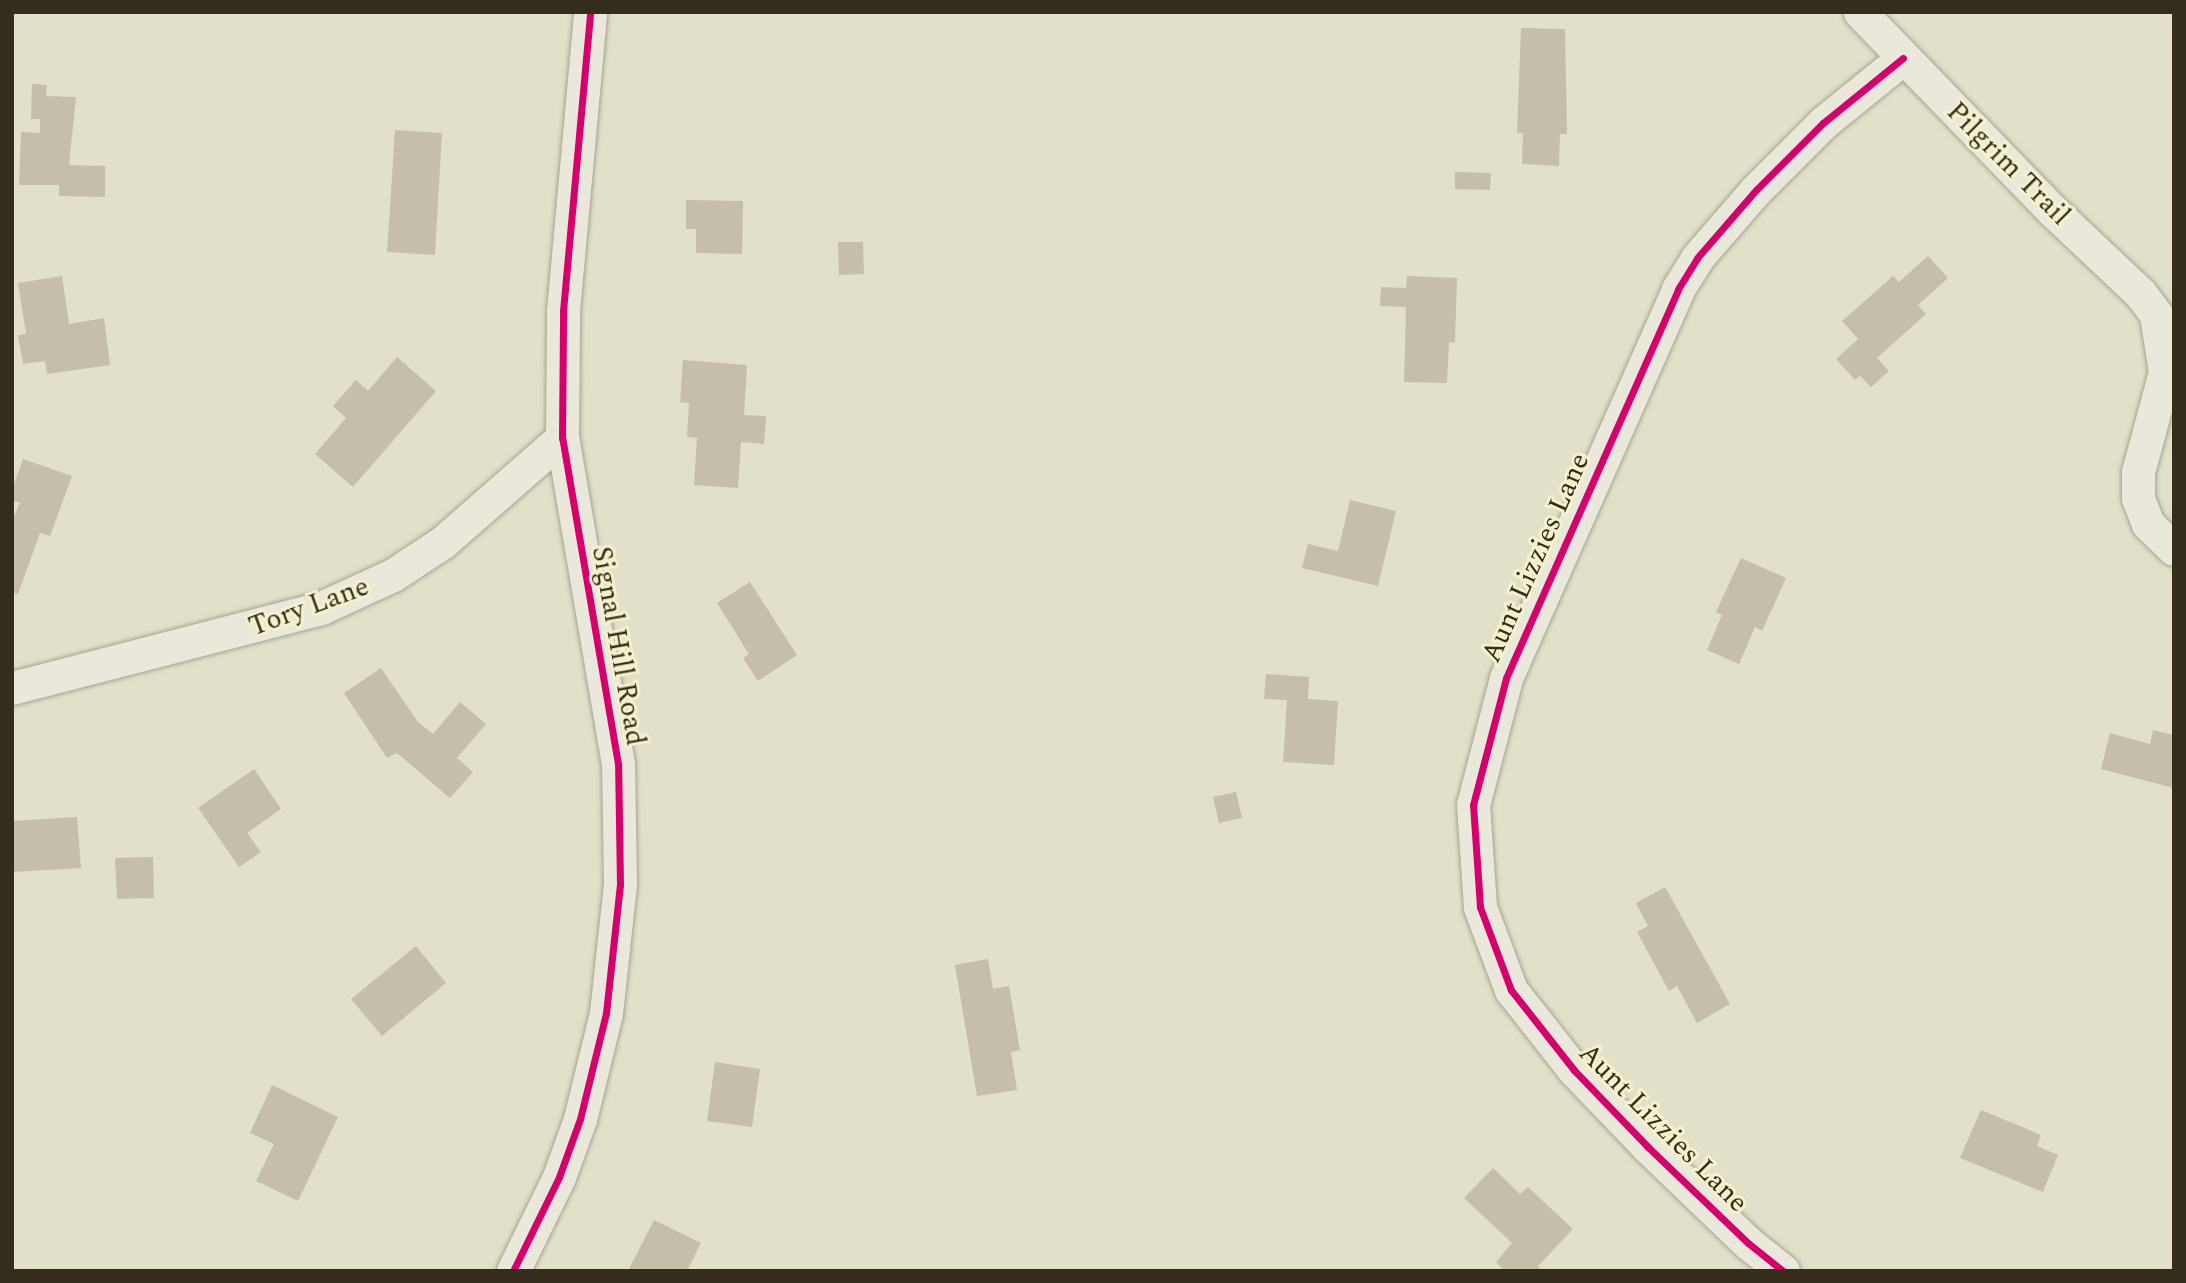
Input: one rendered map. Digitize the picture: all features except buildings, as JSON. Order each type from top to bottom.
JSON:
[{"type":"street","name":"Signal Hill Road","points":[[513,1271],[559,1177],[580,1119],[606,1013],[620,885],[618,764],[562,438],[563,311],[590,12]]},
{"type":"street","name":"Pilgrim Trail","points":[[1860,12],[2140,293],[2165,326],[2165,372],[2138,472],[2138,498],[2148,524],[2174,549]]},
{"type":"street","name":"Aunt Lizzies Lane","points":[[1783,1271],[1730,1227],[1630,1128],[1574,1070],[1511,990],[1480,907],[1473,805],[1506,678],[1678,289],[1721,226],[1756,190],[1823,124],[1903,58]]},
{"type":"street","name":"Tory Lane","points":[[12,688],[321,608],[393,575],[443,542],[562,438]]},
{"type":"cycle path","points":[[513,1271],[559,1177],[580,1119],[606,1013],[620,885],[618,764],[562,438],[563,311],[590,12]]},
{"type":"cycle path","points":[[1783,1271],[1748,1243],[1648,1147],[1574,1070],[1511,990],[1480,907],[1473,805],[1506,678],[1678,289],[1697,258],[1756,190],[1823,123],[1903,58]]}]
